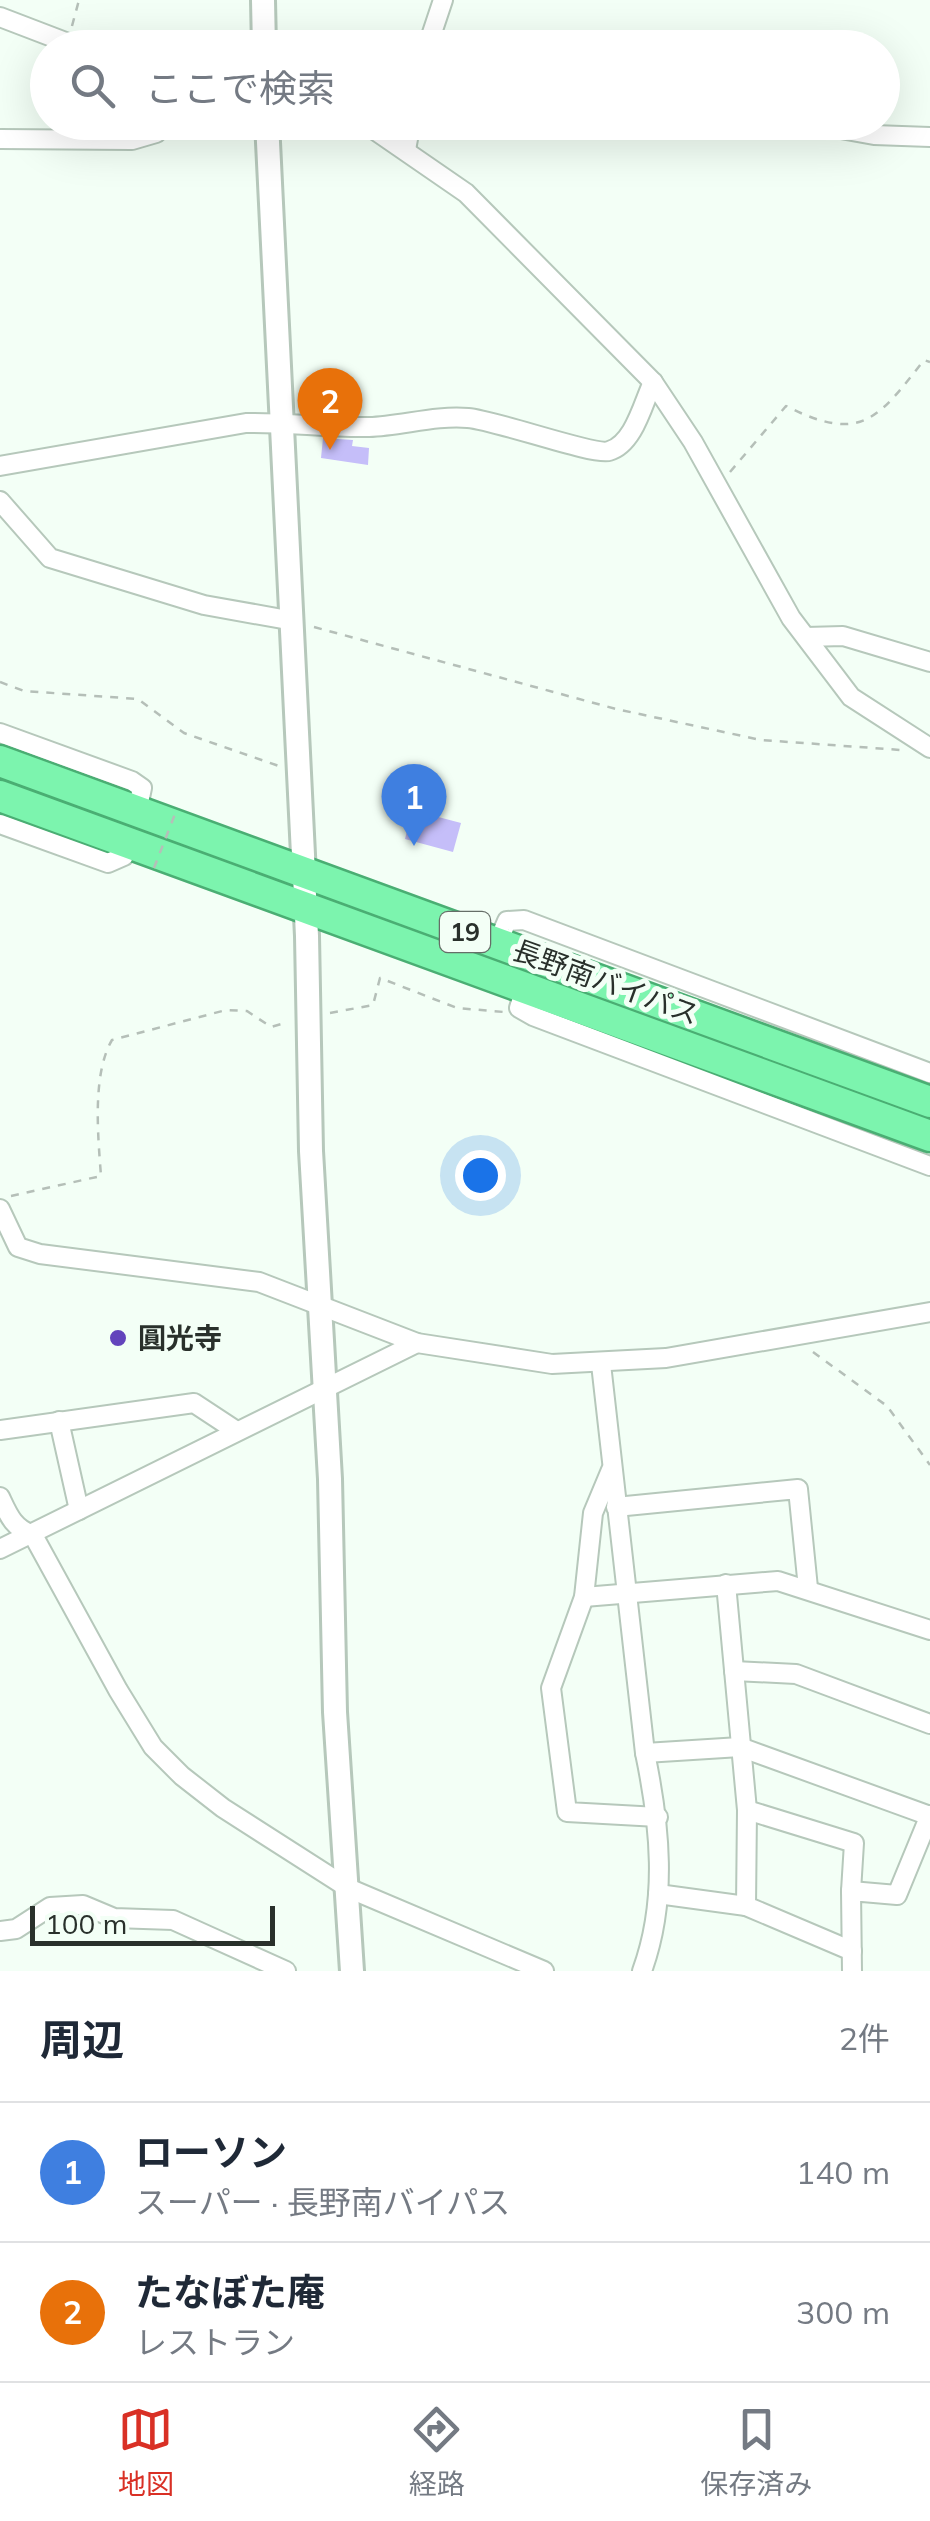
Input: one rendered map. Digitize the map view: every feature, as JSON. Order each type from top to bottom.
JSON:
[{"type":"highway","name":"長野南バイパス","points":[[0,760],[930,1102]]},
{"type":"highway","name":"長野南バイパス","points":[[0,796],[304,906],[522,998],[930,1136]]},
{"type":"street","points":[[262,0],[263,30]]},
{"type":"street","points":[[432,30],[442,0]]},
{"type":"street","points":[[0,17],[36,30]]},
{"type":"street","points":[[900,136],[930,137]]},
{"type":"street","points":[[0,139],[30,139]]},
{"type":"street","points":[[268,140],[322,1302],[335,1712],[352,1971]]},
{"type":"street","points":[[390,140],[466,193],[653,382],[806,637],[851,697],[921,749]]},
{"type":"street","points":[[406,150],[408,140]]},
{"type":"street","points":[[0,466],[138,445],[246,423],[280,422],[367,427],[468,418],[578,444],[596,453],[612,451],[628,438],[653,382]]},
{"type":"street","points":[[0,502],[50,558],[204,605],[288,620]]},
{"type":"street","points":[[806,637],[844,636],[930,662]]},
{"type":"street","points":[[0,733],[132,781],[142,788],[137,812]]},
{"type":"street","points":[[0,824],[108,863],[124,856],[128,842]]},
{"type":"street","points":[[498,942],[507,921],[524,920],[930,1073]]},
{"type":"street","points":[[522,998],[930,1166]]},
{"type":"street","points":[[0,1209],[18,1246],[40,1254],[260,1282],[322,1302],[417,1343],[552,1364],[601,1364],[796,1339],[930,1312]]},
{"type":"street","points":[[0,1549],[417,1343]]},
{"type":"street","points":[[601,1364],[645,1753],[658,1817],[658,1894],[642,1971]]},
{"type":"street","points":[[0,1430],[194,1403],[235,1430]]},
{"type":"street","points":[[59,1420],[79,1510]]},
{"type":"street","points":[[612,1465],[593,1514],[584,1596],[551,1688],[567,1812],[658,1817]]},
{"type":"street","points":[[616,1507],[798,1489],[808,1588]]},
{"type":"street","points":[[0,1497],[21,1531],[32,1534],[153,1746],[223,1808],[348,1888],[544,1971]]},
{"type":"street","points":[[584,1596],[778,1581],[930,1630]]},
{"type":"street","points":[[726,1584],[748,1810],[746,1906]]},
{"type":"street","points":[[734,1671],[796,1674],[930,1724]]},
{"type":"street","points":[[645,1753],[740,1747],[930,1815],[897,1895],[851,1891]]},
{"type":"street","points":[[748,1810],[854,1843],[852,1971]]},
{"type":"street","points":[[658,1894],[746,1906],[852,1951]]},
{"type":"street","points":[[0,1930],[16,1929],[50,1907],[84,1906],[114,1918],[173,1920],[286,1971]]},
{"type":"path","points":[[76,30],[80,0]]},
{"type":"path","points":[[718,486],[786,406],[825,426],[870,417],[886,409],[924,360],[930,362]]},
{"type":"path","points":[[288,620],[616,709],[743,736],[921,749]]},
{"type":"path","points":[[0,682],[24,692],[138,699],[184,733],[296,772]]},
{"type":"path","points":[[154,868],[175,814]]},
{"type":"path","points":[[0,1199],[101,1176],[96,1102],[104,1053],[112,1040],[226,1010],[247,1011],[271,1027],[373,1005],[380,978],[457,1008],[498,1014],[522,998]]},
{"type":"path","points":[[796,1339],[888,1406],[930,1465]]},
{"type":"building","points":[[323,438],[353,440],[352,446],[369,448],[368,465],[321,458]]},
{"type":"building","points":[[412,810],[461,823],[453,852],[405,839]]},
{"type":"place","name":"たなぼた庵","points":[[330,450]]},
{"type":"place","name":"ローソン","points":[[414,846]]},
{"type":"place","name":"圓光寺","points":[[118,1338]]}]
